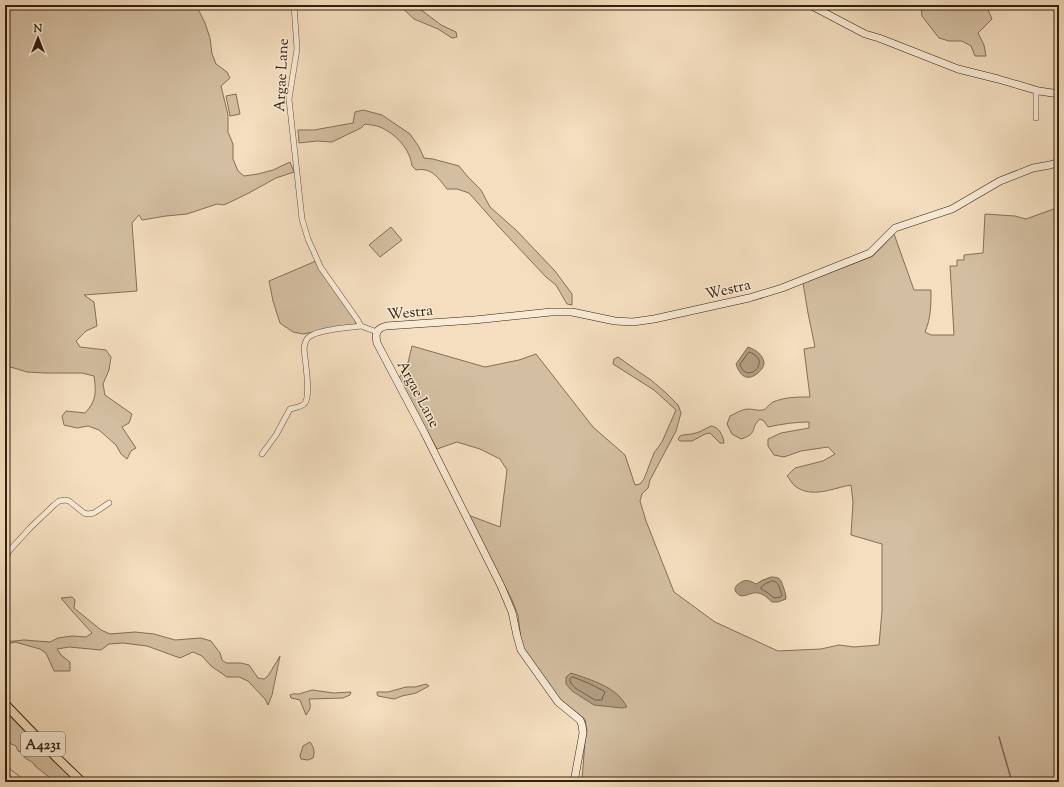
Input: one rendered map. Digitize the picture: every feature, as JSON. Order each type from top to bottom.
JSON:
[{"type":"main road","name":"A4231","points":[[5,704],[82,782]]},
{"type":"street","name":"Argae Lane","points":[[294,5],[297,49],[289,99],[302,219],[308,239],[321,268],[361,326]]},
{"type":"street","points":[[810,5],[865,34],[958,69],[1039,91],[1059,94]]},
{"type":"street","points":[[1036,118],[1036,94],[1039,91]]},
{"type":"street","name":"Westra","points":[[377,332],[380,328],[386,326],[474,320],[551,312],[572,312],[615,321],[633,322],[654,319],[749,298],[782,288],[870,253],[895,228],[952,209],[990,186],[1013,175],[1033,168],[1059,162]]},
{"type":"street","points":[[262,454],[276,435],[290,409],[305,403],[308,396],[304,348],[305,342],[309,337],[335,329],[361,326],[377,332]]},
{"type":"street","name":"Argae Lane","points":[[377,332],[377,343],[424,432],[501,586],[512,612],[521,650],[558,702],[580,720],[583,732],[574,782]]},
{"type":"street","points":[[5,560],[9,551],[30,528],[54,504],[59,501],[69,501],[84,513],[88,514],[94,513],[109,503]]},
{"type":"street","points":[[5,766],[9,772],[22,782]]},
{"type":"shaded area","points":[[5,5],[196,5],[205,23],[210,38],[212,54],[216,64],[227,72],[230,78],[221,86],[228,115],[228,132],[233,144],[233,159],[238,171],[244,176],[258,174],[273,170],[290,162],[294,172],[276,178],[224,205],[217,204],[187,214],[142,220],[139,215],[132,223],[137,291],[84,295],[94,302],[97,326],[86,331],[76,341],[80,347],[106,350],[111,357],[109,370],[103,384],[105,395],[132,414],[129,423],[122,427],[136,448],[131,451],[127,459],[121,454],[116,445],[99,430],[88,426],[77,428],[64,425],[62,416],[66,411],[85,413],[92,404],[95,396],[94,376],[82,373],[27,372],[5,366]]},
{"type":"shaded area","points":[[399,5],[413,5],[441,25],[456,32],[457,37],[452,38],[438,29],[414,19]]},
{"type":"shaded area","points":[[921,5],[986,5],[992,19],[978,33],[984,45],[986,56],[975,56],[971,46],[962,41],[949,41],[939,38],[922,16]]},
{"type":"shaded area","points":[[236,94],[240,114],[230,116],[226,96]]},
{"type":"shaded area","points":[[363,110],[382,115],[410,134],[419,147],[424,158],[459,166],[481,190],[490,207],[517,231],[555,271],[572,294],[572,305],[567,304],[556,285],[546,277],[469,193],[457,189],[447,189],[434,174],[426,170],[416,170],[412,166],[411,160],[405,148],[397,138],[386,130],[378,126],[365,124],[361,128],[332,142],[317,141],[299,143],[298,130],[314,130],[353,123],[355,112]]},
{"type":"shaded area","points":[[1059,207],[1059,782],[583,782],[585,741],[587,732],[585,719],[560,699],[522,649],[518,615],[512,600],[468,515],[500,527],[507,470],[500,459],[480,449],[457,442],[437,449],[398,379],[407,367],[412,346],[485,367],[519,360],[536,354],[593,427],[625,455],[635,485],[640,484],[644,479],[654,453],[662,442],[676,410],[654,390],[613,364],[614,359],[618,357],[651,380],[665,392],[678,405],[681,413],[676,431],[650,480],[648,488],[642,494],[640,501],[646,521],[674,592],[715,622],[778,651],[821,649],[839,645],[854,647],[879,645],[882,611],[882,544],[851,535],[853,502],[851,485],[823,492],[808,492],[795,486],[787,476],[795,468],[823,461],[835,454],[828,447],[801,451],[784,457],[774,455],[768,446],[768,439],[781,433],[809,428],[809,422],[788,423],[768,427],[764,421],[760,419],[752,433],[741,439],[732,434],[727,424],[730,416],[747,409],[763,410],[773,402],[782,399],[810,397],[804,349],[815,347],[803,283],[873,256],[894,234],[914,290],[931,290],[930,317],[925,332],[931,335],[954,335],[950,266],[957,266],[957,260],[964,260],[964,255],[983,253],[985,214],[1015,216],[1026,219]]},
{"type":"shaded area","points":[[391,227],[402,240],[380,257],[369,245]]},
{"type":"shaded area","points":[[316,261],[356,321],[355,325],[303,334],[293,332],[280,323],[269,281]]},
{"type":"shaded area","points":[[711,426],[720,432],[724,443],[720,443],[710,433],[692,441],[680,441],[678,439],[680,436],[699,432]]},
{"type":"shaded area","points":[[72,597],[75,600],[74,608],[101,630],[110,634],[135,632],[154,634],[175,640],[201,638],[211,641],[220,653],[222,660],[226,663],[241,663],[249,665],[258,678],[264,679],[268,676],[280,656],[272,695],[268,705],[265,699],[248,681],[239,677],[227,677],[211,666],[202,656],[193,652],[180,658],[147,646],[123,643],[109,644],[101,650],[69,647],[57,649],[61,655],[70,662],[70,671],[54,671],[46,653],[40,649],[15,642],[5,645],[5,642],[24,640],[50,642],[58,638],[72,636],[86,637],[92,633],[61,598]]},
{"type":"shaded area","points":[[426,684],[429,686],[416,693],[394,699],[378,696],[377,694],[377,692],[388,692]]},
{"type":"shaded area","points":[[312,690],[334,693],[351,692],[350,695],[343,698],[309,699],[310,707],[306,715],[300,700],[291,698],[290,695]]},
{"type":"shaded area","points":[[5,710],[58,765],[77,782],[53,782],[34,764],[25,758],[21,752],[18,751],[16,746],[11,744],[7,738],[8,737],[5,735]]},
{"type":"shaded area","points":[[310,742],[314,750],[313,758],[308,760],[301,759],[300,756],[303,746]]},
{"type":"water","points":[[748,347],[754,349],[762,357],[764,362],[764,365],[758,373],[750,377],[744,376],[736,364]]},
{"type":"water","points":[[771,577],[780,580],[785,591],[786,599],[778,602],[772,602],[760,594],[755,593],[741,596],[738,595],[735,590],[736,586],[743,581],[750,581],[756,584]]},
{"type":"water","points":[[571,673],[597,682],[610,689],[620,697],[627,707],[622,708],[594,705],[572,691],[566,684],[566,677]]},
{"type":"waterway","points":[[999,737],[1012,782]]}]
